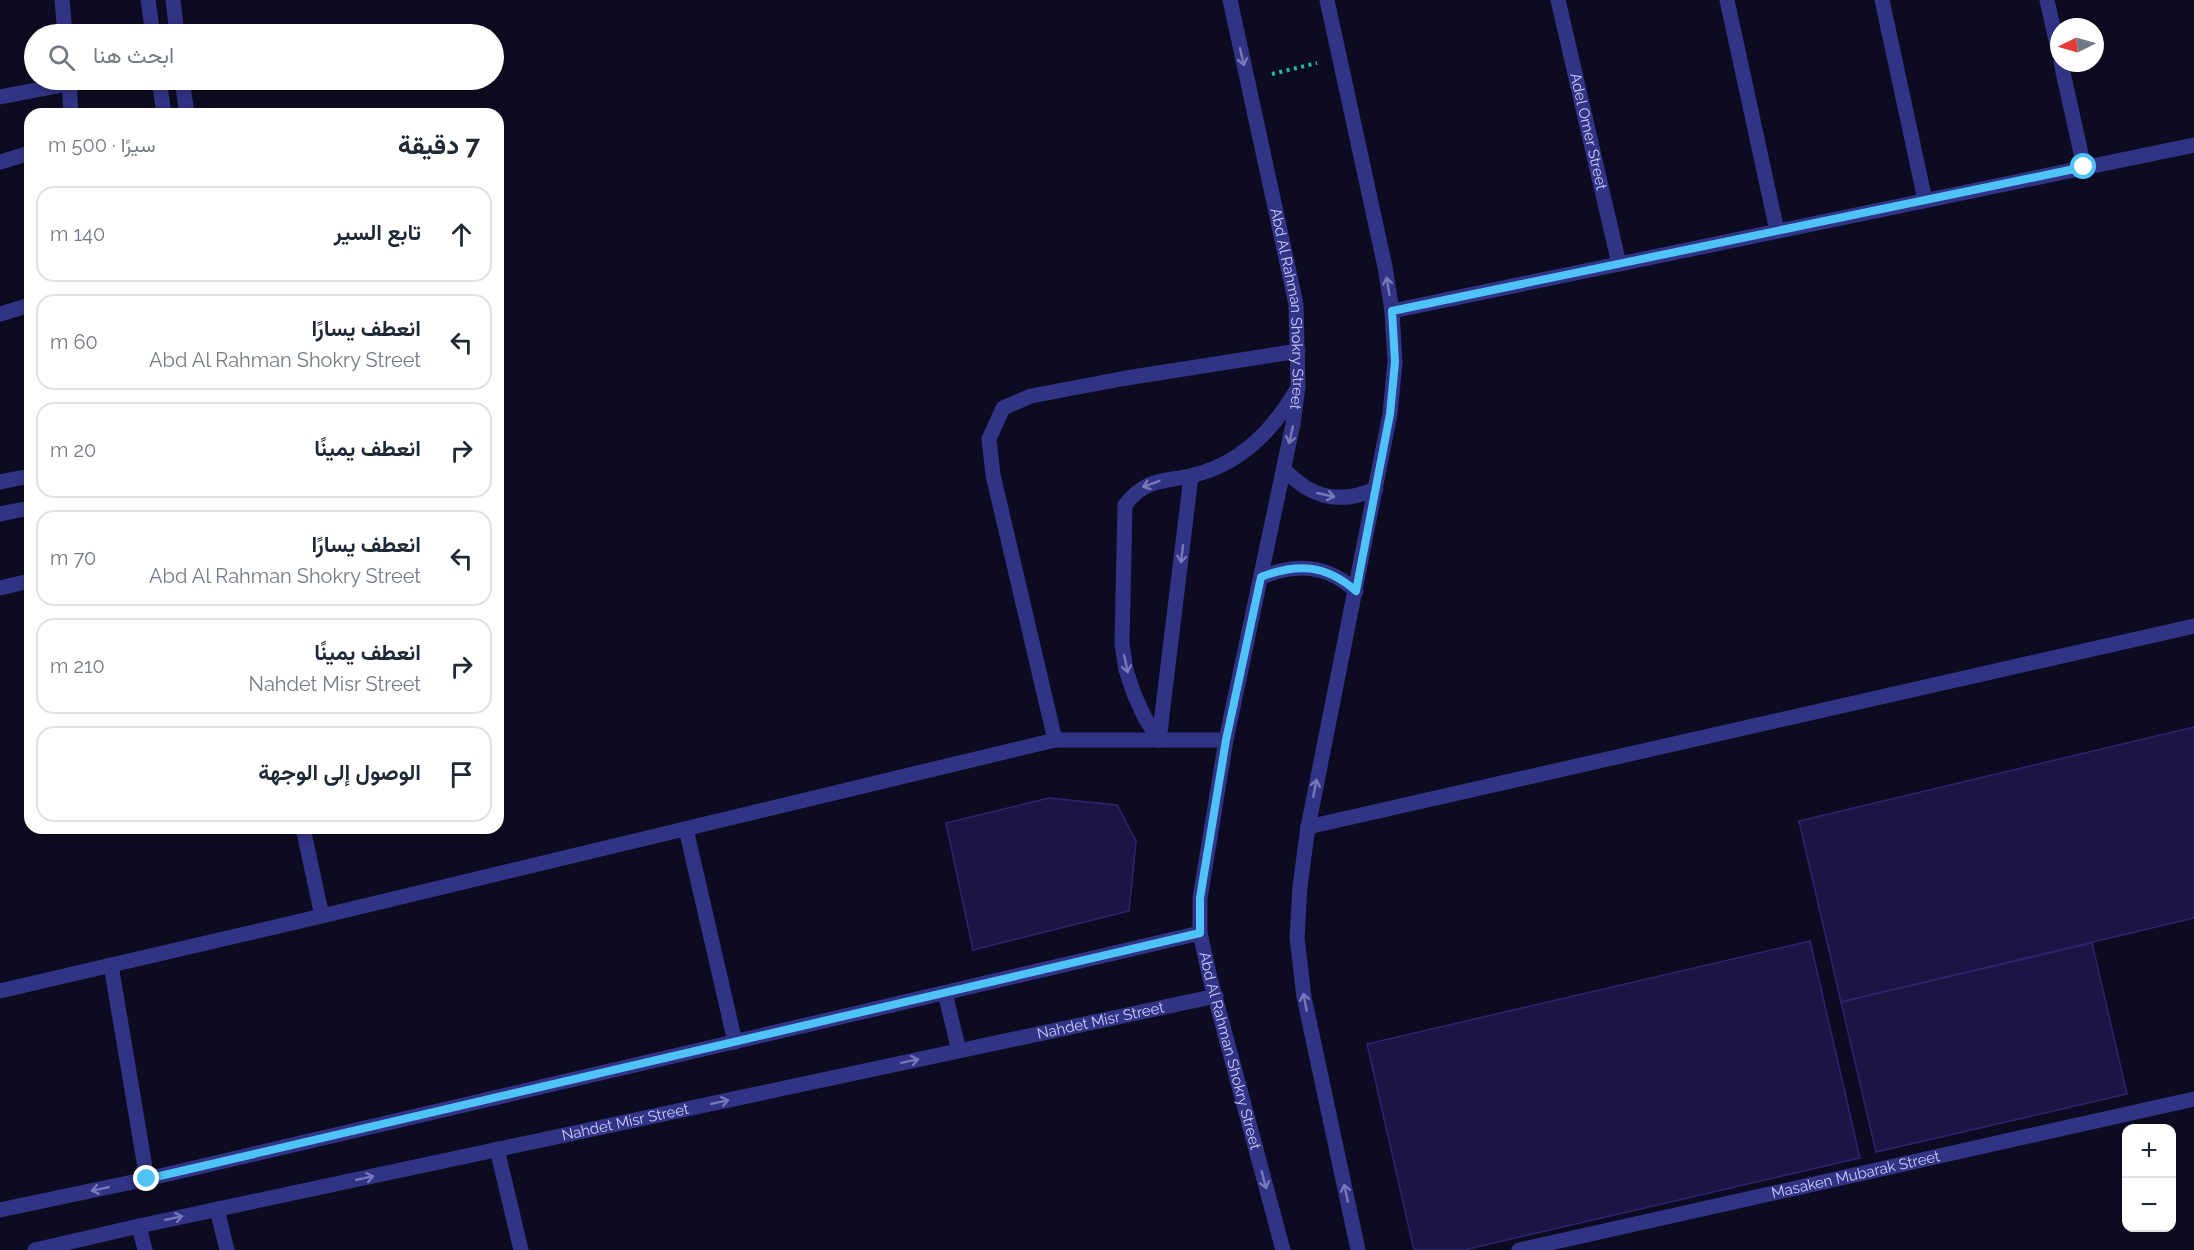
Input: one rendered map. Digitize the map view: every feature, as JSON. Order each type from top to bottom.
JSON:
[{"type":"street","points":[[62,0],[64,24]]},
{"type":"street","points":[[148,0],[152,24]]},
{"type":"street","points":[[173,0],[176,24]]},
{"type":"street","name":"Abd Al Rahman Shokry Street","points":[[1230,0],[1296,304],[1298,387],[1284,469],[1226,740],[1200,898],[1200,933],[1283,1250]]},
{"type":"street","points":[[1327,0],[1385,267],[1392,311],[1395,362],[1390,414],[1376,489],[1308,827],[1300,886],[1297,938],[1303,986],[1358,1250]]},
{"type":"street","name":"Adel Omer Street","points":[[1558,0],[1618,264]]},
{"type":"street","points":[[1727,0],[1778,231]]},
{"type":"street","points":[[1882,0],[1925,201]]},
{"type":"street","points":[[2047,0],[2051,18]]},
{"type":"street","points":[[2063,72],[2084,167]]},
{"type":"street","points":[[0,97],[30,90]]},
{"type":"street","points":[[70,90],[71,108]]},
{"type":"street","points":[[160,90],[163,108]]},
{"type":"street","points":[[183,90],[186,108]]},
{"type":"street","points":[[1392,311],[2194,145]]},
{"type":"street","points":[[0,162],[24,155]]},
{"type":"street","points":[[0,314],[24,307]]},
{"type":"street","points":[[1055,740],[993,475],[989,439],[1003,408],[1031,396],[1126,378],[1298,351]]},
{"type":"street","points":[[1159,740],[1134,694],[1126,669],[1122,644],[1125,505],[1133,494],[1145,486],[1160,480],[1191,476],[1223,465],[1243,453],[1265,434],[1284,412],[1298,387]]},
{"type":"street","points":[[1284,469],[1306,489],[1320,495],[1349,498],[1376,489]]},
{"type":"street","points":[[1159,740],[1191,476]]},
{"type":"street","points":[[0,482],[24,477]]},
{"type":"street","points":[[0,514],[24,509]]},
{"type":"street","points":[[1261,577],[1279,570],[1298,567],[1317,569],[1345,581],[1356,591]]},
{"type":"street","points":[[0,588],[24,582]]},
{"type":"street","points":[[1308,827],[2194,626]]},
{"type":"street","points":[[0,991],[1055,740],[1226,740]]},
{"type":"street","points":[[686,829],[735,1042]]},
{"type":"street","points":[[304,834],[321,916]]},
{"type":"street","points":[[0,1210],[147,1179],[1200,933]]},
{"type":"street","points":[[111,965],[147,1179]]},
{"type":"street","points":[[945,993],[959,1051]]},
{"type":"street","name":"Nahdet Misr Street","points":[[35,1250],[217,1209],[1216,996]]},
{"type":"street","name":"Masaken Mubarak Street","points":[[1519,1250],[2194,1099]]},
{"type":"street","points":[[497,1149],[521,1250]]},
{"type":"street","points":[[217,1209],[227,1250]]},
{"type":"street","points":[[139,1226],[145,1250]]},
{"type":"path","points":[[1247,79],[1340,58]]},
{"type":"building","points":[[2194,727],[2194,918],[1841,1002],[1799,821]]},
{"type":"building","points":[[1049,798],[1117,805],[1136,841],[1129,911],[973,950],[946,823]]},
{"type":"building","points":[[1810,941],[1860,1158],[1464,1250],[1414,1250],[1367,1044]]},
{"type":"building","points":[[2092,943],[2127,1094],[1876,1152],[1841,1002]]},
{"type":"route","points":[[147,1179],[1200,933],[1200,898],[1226,740],[1261,577],[1279,570],[1298,567],[1317,569],[1345,581],[1356,591],[1390,414],[1395,362],[1392,311],[2084,167]]}]
